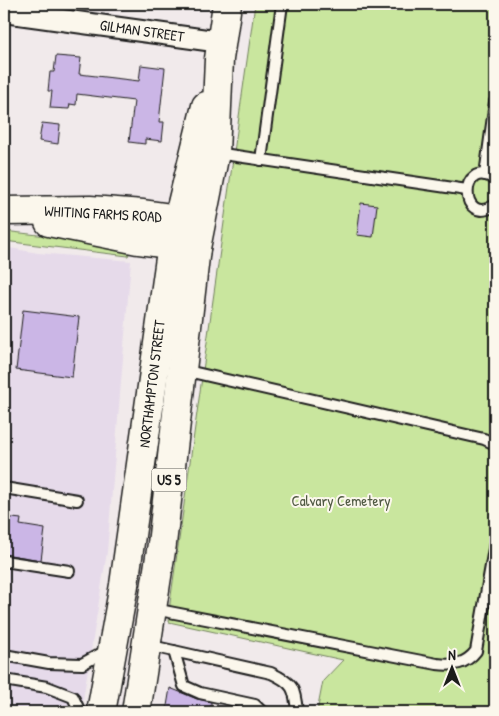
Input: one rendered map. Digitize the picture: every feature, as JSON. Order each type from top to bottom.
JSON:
[{"type":"main road","name":"NORTHAMPTON STREET","points":[[101,712],[114,647],[141,465],[187,233],[227,4]]},
{"type":"main road","name":"NORTHAMPTON STREET","points":[[136,712],[153,609],[181,369],[187,233],[215,153],[220,50]]},
{"type":"main road","name":"WHITING FARMS ROAD","points":[[4,211],[90,210],[143,214],[187,233]]},
{"type":"main road","points":[[114,712],[144,536],[141,465]]},
{"type":"street","name":"GILMAN STREET","points":[[4,12],[220,50]]},
{"type":"lane","points":[[261,160],[282,4]]},
{"type":"lane","points":[[495,102],[490,177],[480,175],[471,181],[467,190],[469,201],[478,208],[489,208],[495,205]]},
{"type":"lane","points":[[215,153],[467,190]]},
{"type":"lane","points":[[181,369],[484,439],[495,444]]},
{"type":"lane","points":[[4,488],[77,500]]},
{"type":"lane","points":[[153,609],[451,666],[461,664],[470,658],[476,650],[495,543]]},
{"type":"lane","points":[[4,561],[69,571]]},
{"type":"lane","points":[[147,645],[271,673],[287,681],[296,696],[297,712]]},
{"type":"lane","points":[[4,655],[49,663],[82,664],[114,647]]},
{"type":"lane","points":[[174,651],[184,686],[200,693],[255,705],[262,712]]},
{"type":"lane","points":[[4,680],[47,687],[73,697],[80,712]]},
{"type":"shaded area","points":[[4,247],[38,253],[131,261],[107,552],[81,712],[4,712]]},
{"type":"green space","name":"Calvary Cemetery","points":[[255,4],[495,4],[495,706],[449,712],[317,712],[323,681],[343,660],[169,622],[170,603]]},
{"type":"green space","points":[[4,231],[81,240],[129,252],[129,254],[128,256],[4,241]]},
{"type":"building","points":[[56,56],[81,58],[79,74],[139,81],[141,65],[165,68],[159,122],[164,122],[162,141],[145,139],[145,144],[129,142],[134,101],[77,94],[76,105],[70,104],[69,109],[50,108],[52,91],[48,91],[50,72],[54,72]]},
{"type":"building","points":[[42,123],[60,125],[58,144],[39,141]]},
{"type":"building","points":[[361,203],[377,205],[373,237],[357,235]]},
{"type":"building","points":[[23,310],[79,317],[72,377],[16,370]]},
{"type":"building","points":[[4,517],[21,519],[20,525],[45,529],[41,560],[4,554]]},
{"type":"building","points":[[170,688],[197,699],[211,702],[211,712],[166,712]]}]
